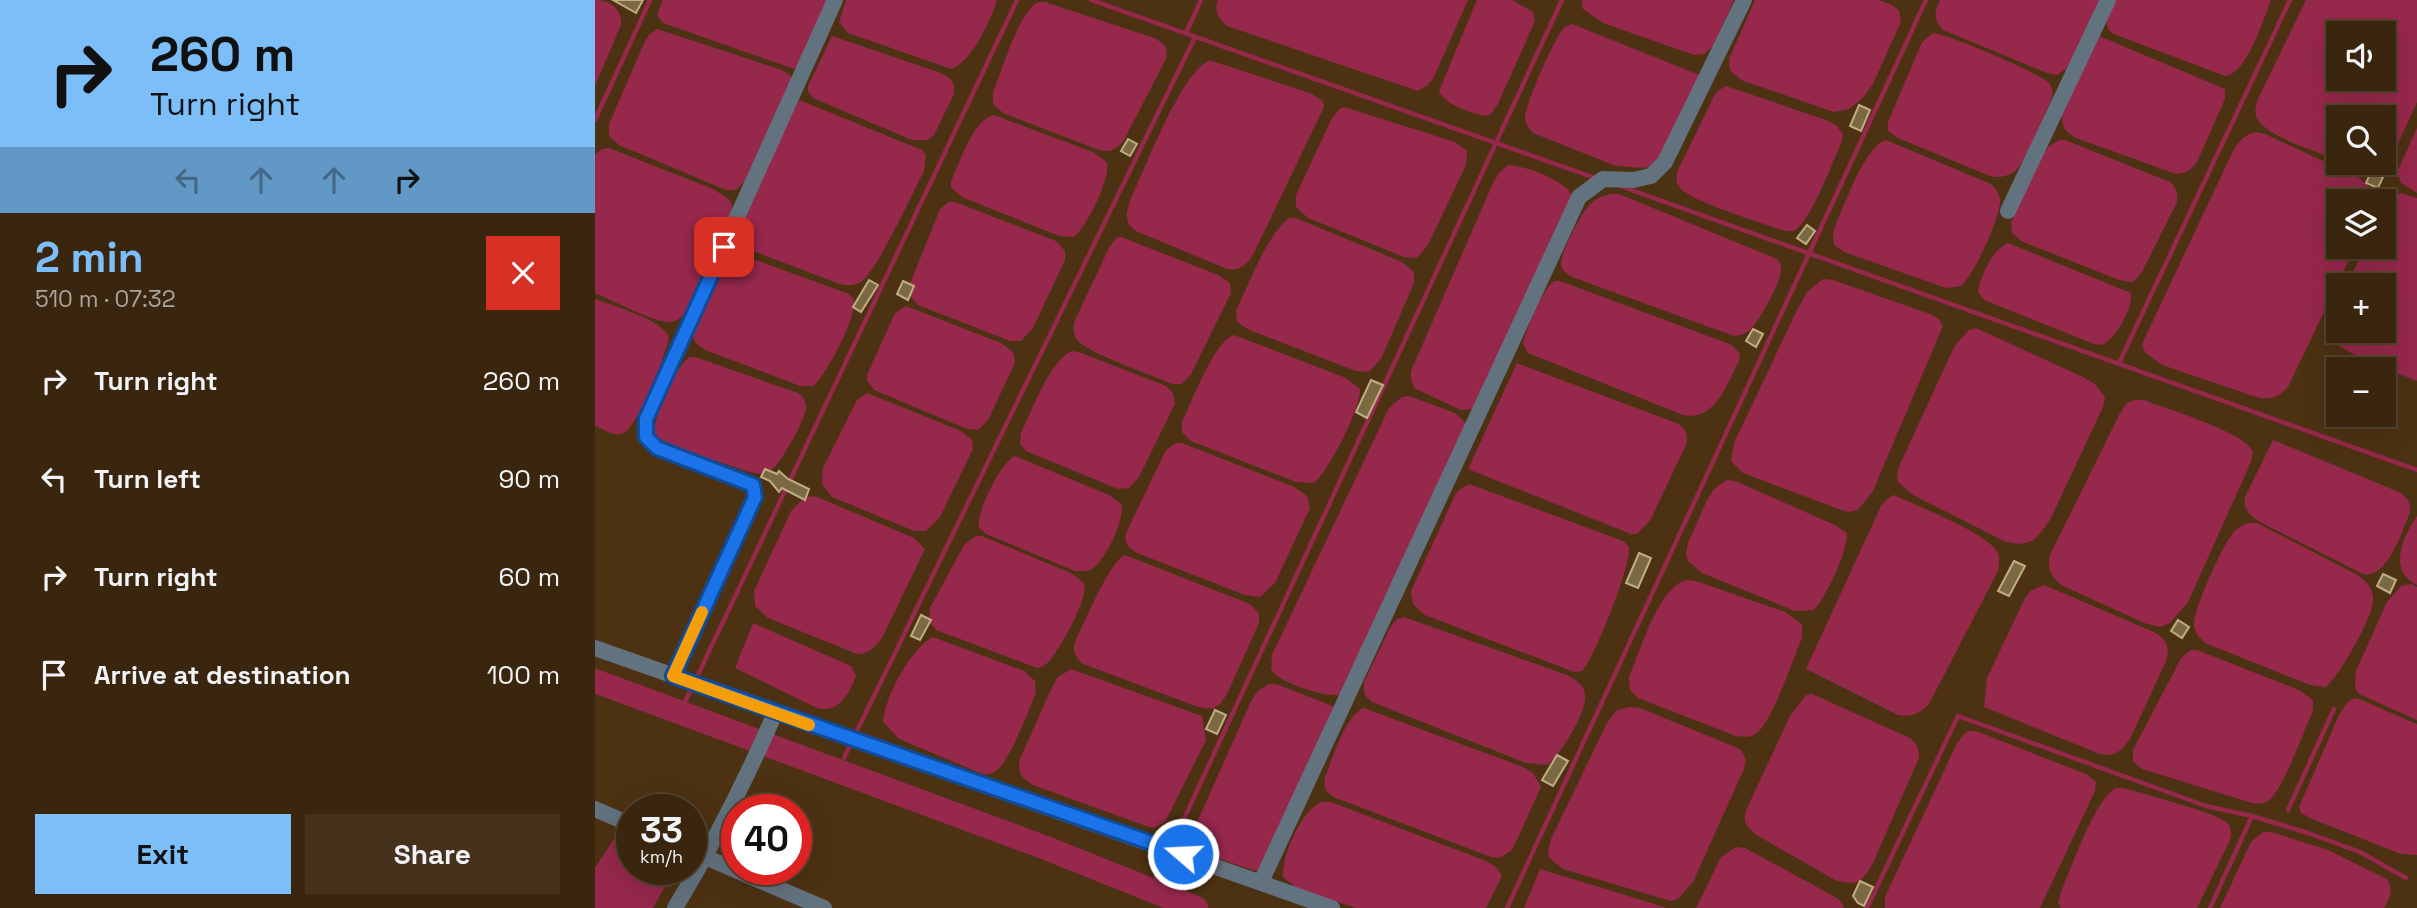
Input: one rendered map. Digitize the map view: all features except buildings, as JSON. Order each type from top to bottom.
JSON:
[{"type":"street","points":[[673,676],[755,497],[753,485],[657,448],[646,437],[646,419],[835,0]]},
{"type":"street","points":[[1261,882],[1579,197],[1603,179],[1633,180],[1651,176],[1665,162],[1744,0]]},
{"type":"street","points":[[2008,211],[2108,0]]},
{"type":"street","points":[[595,648],[773,717],[1332,908]]},
{"type":"street","points":[[707,841],[756,758],[773,717]]},
{"type":"street","points":[[595,809],[616,818]]},
{"type":"street","points":[[707,857],[824,908]]},
{"type":"street","points":[[675,908],[685,885]]},
{"type":"shaded area","points":[[595,0],[614,6],[621,25],[595,86]]},
{"type":"shaded area","points":[[663,0],[832,0],[798,68],[794,69],[663,23],[657,15]]},
{"type":"shaded area","points":[[846,0],[997,0],[973,50],[951,69],[848,33],[839,22]]},
{"type":"shaded area","points":[[1218,0],[1468,0],[1433,79],[1418,91],[1227,26],[1218,15]]},
{"type":"shaded area","points":[[1477,0],[1512,0],[1533,12],[1535,21],[1498,104],[1491,114],[1486,116],[1453,104],[1439,91]]},
{"type":"shaded area","points":[[1582,0],[1734,0],[1713,46],[1704,54],[1694,55],[1603,23],[1583,9]]},
{"type":"shaded area","points":[[1755,0],[1879,0],[1899,10],[1901,22],[1873,84],[1862,99],[1849,109],[1834,112],[1741,80],[1730,70],[1729,59]]},
{"type":"shaded area","points":[[1940,0],[2100,0],[2070,66],[2057,75],[1943,30],[1935,16]]},
{"type":"shaded area","points":[[2114,0],[2271,0],[2247,56],[2233,73],[2225,76],[2114,34],[2105,20]]},
{"type":"shaded area","points":[[2306,0],[2417,0],[2417,102],[2396,148],[2396,105],[2326,105],[2326,155],[2271,131],[2262,125],[2255,110]]},
{"type":"shaded area","points":[[1038,2],[1157,39],[1166,47],[1167,57],[1123,142],[1113,149],[1096,149],[1003,113],[993,104],[993,92],[1012,42],[1024,17]]},
{"type":"shaded area","points":[[1572,24],[1702,76],[1657,162],[1645,168],[1616,166],[1533,133],[1528,127],[1526,112],[1540,73],[1559,35],[1565,27]]},
{"type":"shaded area","points":[[657,29],[782,70],[791,76],[745,181],[736,190],[726,190],[619,145],[609,136],[609,124],[645,41]]},
{"type":"shaded area","points":[[1933,33],[2012,63],[2049,83],[2053,92],[2052,98],[2031,146],[2021,164],[2010,174],[1990,176],[1898,138],[1888,131],[1888,122],[1922,42]]},
{"type":"shaded area","points":[[832,36],[938,72],[951,80],[954,94],[934,135],[928,140],[912,140],[813,98],[808,86]]},
{"type":"shaded area","points":[[2099,36],[2225,89],[2225,99],[2197,162],[2188,171],[2176,174],[2076,138],[2065,128],[2062,113]]},
{"type":"shaded area","points":[[1209,61],[1310,93],[1323,101],[1324,107],[1253,255],[1245,265],[1235,269],[1227,269],[1136,231],[1129,225],[1127,218],[1130,201],[1175,102],[1198,69]]},
{"type":"shaded area","points":[[1726,86],[1826,120],[1836,125],[1843,134],[1828,175],[1808,216],[1795,230],[1778,229],[1711,205],[1687,193],[1678,184],[1677,172],[1716,92]]},
{"type":"shaded area","points":[[799,100],[922,150],[926,155],[924,171],[885,247],[869,274],[857,284],[840,284],[753,251],[741,240],[745,212]]},
{"type":"shaded area","points":[[1344,107],[1455,142],[1467,151],[1466,165],[1428,245],[1417,258],[1404,257],[1308,218],[1296,207],[1296,195],[1331,120],[1339,109]]},
{"type":"shaded area","points":[[994,115],[1093,152],[1107,162],[1105,179],[1097,201],[1074,237],[1059,236],[964,198],[951,188],[951,181],[974,133],[986,118]]},
{"type":"shaded area","points":[[2417,128],[2417,193],[2401,183],[2397,172]]},
{"type":"shaded area","points":[[2256,132],[2265,134],[2326,162],[2326,175],[2354,175],[2371,189],[2326,189],[2326,259],[2349,259],[2343,273],[2326,273],[2326,308],[2288,387],[2277,396],[2266,398],[2162,365],[2145,352],[2142,344],[2236,145]]},
{"type":"shaded area","points":[[1886,140],[1991,184],[1998,194],[1999,206],[1992,230],[1973,270],[1961,286],[1946,288],[1844,252],[1834,245],[1833,232],[1855,180],[1870,154]]},
{"type":"shaded area","points":[[2059,140],[2065,140],[2170,182],[2175,188],[2177,202],[2142,272],[2133,282],[2119,280],[2021,241],[2012,233],[2011,223],[2042,156],[2048,147]]},
{"type":"shaded area","points":[[609,148],[713,189],[729,199],[732,205],[731,213],[688,310],[675,321],[653,318],[595,293],[595,155],[602,149]]},
{"type":"shaded area","points":[[1508,165],[1534,171],[1554,180],[1572,196],[1474,409],[1461,410],[1414,388],[1411,371],[1493,183]]},
{"type":"shaded area","points":[[2400,193],[2417,198],[2417,381],[2396,373],[2396,357],[2360,357],[2337,343],[2396,343],[2396,273],[2353,273],[2359,259],[2396,259],[2396,196]]},
{"type":"shaded area","points":[[1611,194],[1619,194],[1777,259],[1781,270],[1777,284],[1750,330],[1734,336],[1572,277],[1565,272],[1561,265],[1562,259],[1586,208],[1592,202]]},
{"type":"shaded area","points":[[949,202],[1056,241],[1065,251],[1065,260],[1033,328],[1021,341],[1010,341],[918,305],[909,295],[911,281],[940,209]]},
{"type":"shaded area","points":[[1290,218],[1296,218],[1402,262],[1414,272],[1414,283],[1381,359],[1369,372],[1356,371],[1249,330],[1237,322],[1236,311],[1259,260],[1274,234]]},
{"type":"shaded area","points":[[1121,237],[1218,275],[1230,283],[1231,293],[1191,374],[1182,384],[1172,384],[1108,358],[1085,346],[1075,336],[1075,320],[1109,248],[1116,238]]},
{"type":"shaded area","points":[[2008,243],[2131,293],[2129,307],[2113,336],[2102,345],[2094,344],[1984,300],[1978,291],[1982,278],[1992,257]]},
{"type":"shaded area","points":[[737,253],[849,294],[853,298],[852,317],[841,344],[813,386],[800,386],[705,350],[694,340],[692,325],[728,260]]},
{"type":"shaded area","points":[[1823,279],[1833,280],[1930,314],[1939,319],[1943,326],[1873,491],[1858,510],[1848,512],[1743,473],[1731,461],[1734,443],[1797,310],[1807,292]]},
{"type":"shaded area","points":[[1554,281],[1732,345],[1740,354],[1739,361],[1712,407],[1694,416],[1683,415],[1528,353],[1523,343],[1528,328],[1540,301]]},
{"type":"shaded area","points":[[595,299],[657,324],[669,337],[657,374],[642,407],[628,430],[621,434],[595,426]]},
{"type":"shaded area","points":[[906,306],[1001,343],[1013,352],[1015,363],[988,420],[978,430],[967,429],[874,390],[867,380],[895,313]]},
{"type":"shaded area","points":[[1976,328],[2083,377],[2095,384],[2105,397],[2103,407],[2051,518],[2042,532],[2027,543],[2004,541],[1913,495],[1898,482],[1897,473],[1901,462],[1955,345],[1969,330]]},
{"type":"shaded area","points":[[1234,335],[1346,378],[1360,389],[1356,409],[1343,439],[1314,483],[1296,482],[1191,441],[1182,432],[1182,422],[1211,360],[1226,340]]},
{"type":"shaded area","points":[[1072,351],[1166,386],[1173,393],[1175,404],[1139,477],[1129,488],[1118,489],[1026,451],[1020,444],[1021,433],[1049,376],[1064,356]]},
{"type":"shaded area","points":[[690,357],[798,393],[803,398],[806,407],[798,430],[771,470],[761,474],[750,472],[666,445],[655,437],[656,420],[665,394],[678,370]]},
{"type":"shaded area","points":[[1517,363],[1679,424],[1684,429],[1687,436],[1686,445],[1650,521],[1637,534],[1631,534],[1468,469]]},
{"type":"shaded area","points":[[867,393],[961,431],[972,440],[973,449],[940,517],[926,531],[914,531],[832,497],[822,484],[823,468],[857,400]]},
{"type":"shaded area","points":[[1409,396],[1455,413],[1468,425],[1340,695],[1302,688],[1275,674],[1271,669],[1272,655],[1389,408],[1402,397]]},
{"type":"shaded area","points":[[2144,400],[2221,429],[2247,444],[2253,452],[2251,462],[2188,602],[2170,623],[2160,627],[2147,624],[2063,586],[2053,576],[2049,565],[2050,555],[2119,415],[2127,403]]},
{"type":"shaded area","points":[[2273,440],[2399,492],[2407,498],[2410,513],[2393,552],[2380,569],[2372,574],[2363,574],[2258,521],[2249,513],[2245,497]]},
{"type":"shaded area","points":[[1176,443],[1294,487],[1307,496],[1310,508],[1275,583],[1260,597],[1245,595],[1137,553],[1127,545],[1126,533],[1166,450]]},
{"type":"shaded area","points":[[1015,456],[1109,495],[1121,504],[1120,519],[1113,539],[1103,557],[1092,569],[1075,571],[986,534],[979,528],[981,512],[990,489],[1009,460]]},
{"type":"shaded area","points":[[1727,480],[1735,481],[1835,525],[1847,533],[1844,551],[1835,574],[1813,610],[1795,611],[1702,573],[1688,561],[1688,543],[1707,500],[1714,489]]},
{"type":"shaded area","points":[[1469,484],[1623,541],[1629,547],[1611,610],[1582,671],[1574,672],[1425,615],[1413,604],[1411,591],[1455,495]]},
{"type":"shaded area","points":[[1894,495],[1977,535],[1989,543],[1999,555],[1998,571],[1929,704],[1918,713],[1907,716],[1898,715],[1806,669],[1881,506]]},
{"type":"shaded area","points":[[810,496],[914,538],[925,549],[883,636],[866,653],[857,654],[768,618],[755,606],[754,591],[791,511]]},
{"type":"shaded area","points":[[2417,516],[2417,585],[2402,571],[2400,562],[2403,543]]},
{"type":"shaded area","points":[[2248,523],[2257,523],[2354,573],[2370,587],[2373,599],[2368,618],[2355,645],[2326,687],[2310,685],[2205,643],[2195,630],[2198,607],[2221,553],[2234,532]]},
{"type":"shaded area","points":[[976,536],[982,536],[1071,573],[1084,583],[1082,599],[1073,622],[1055,653],[1043,666],[1037,668],[936,630],[929,621],[930,608],[964,545]]},
{"type":"shaded area","points":[[1125,555],[1250,604],[1259,613],[1259,623],[1227,694],[1213,709],[1198,707],[1083,664],[1075,654],[1075,642],[1097,594],[1112,569]]},
{"type":"shaded area","points":[[1687,580],[1785,612],[1802,624],[1802,638],[1776,703],[1763,727],[1752,736],[1736,736],[1638,698],[1630,690],[1629,677],[1659,606],[1677,585]]},
{"type":"shaded area","points":[[2411,584],[2417,587],[2417,720],[2359,694],[2355,688],[2356,671],[2387,602],[2401,586]]},
{"type":"shaded area","points":[[2044,585],[2154,632],[2166,643],[2167,659],[2131,737],[2122,749],[2115,753],[2100,754],[1984,707],[1987,678],[2025,598],[2030,591]]},
{"type":"shaded area","points":[[1404,617],[1567,675],[1578,682],[1583,687],[1585,702],[1572,732],[1553,760],[1547,765],[1526,763],[1372,702],[1364,694],[1364,682],[1391,626],[1397,619]]},
{"type":"shaded area","points":[[753,623],[851,666],[856,676],[842,701],[831,708],[817,708],[735,668]]},
{"type":"shaded area","points":[[933,637],[1024,671],[1035,681],[1036,693],[1018,735],[1001,766],[992,773],[980,773],[899,739],[883,722],[888,700],[900,675],[916,652]]},
{"type":"shaded area","points":[[2191,650],[2299,690],[2313,700],[2313,711],[2286,773],[2268,801],[2252,803],[2142,769],[2133,761],[2133,750],[2182,657]]},
{"type":"shaded area","points":[[1071,669],[1202,716],[1206,740],[1165,822],[1154,828],[1146,826],[1033,785],[1021,774],[1020,759],[1052,687],[1058,677]]},
{"type":"shaded area","points":[[1269,684],[1276,684],[1335,707],[1261,870],[1255,871],[1203,853],[1190,838],[1252,699]]},
{"type":"shaded area","points":[[1812,694],[1910,738],[1918,749],[1919,758],[1873,863],[1866,875],[1854,883],[1835,880],[1755,834],[1745,819],[1747,808],[1790,716],[1806,695]]},
{"type":"shaded area","points":[[2354,698],[2417,724],[2417,855],[2401,854],[2301,813],[2299,807],[2339,715]]},
{"type":"shaded area","points":[[1628,707],[1640,708],[1740,749],[1746,759],[1744,769],[1693,882],[1678,899],[1671,901],[1563,869],[1549,858],[1551,839],[1607,723],[1616,711]]},
{"type":"shaded area","points":[[1364,708],[1533,773],[1541,787],[1511,851],[1499,858],[1491,857],[1336,798],[1328,792],[1325,777],[1340,738],[1351,719]]},
{"type":"shaded area","points":[[1970,731],[2088,775],[2096,782],[2095,791],[2040,908],[1885,908],[1885,897],[1957,743]]},
{"type":"shaded area","points":[[2116,788],[2196,809],[2228,824],[2231,830],[2230,840],[2197,908],[2061,908],[2058,902],[2061,892],[2084,835],[2100,806]]},
{"type":"shaded area","points":[[1322,802],[1331,802],[1496,867],[1502,876],[1486,908],[1356,908],[1298,889],[1283,877],[1285,858],[1300,823],[1307,813]]},
{"type":"shaded area","points":[[2263,832],[2271,832],[2328,850],[2387,879],[2390,894],[2384,908],[2220,908],[2251,842]]},
{"type":"shaded area","points":[[616,838],[616,885],[666,885],[653,908],[595,908],[595,868]]},
{"type":"shaded area","points":[[1736,847],[1745,848],[1830,894],[1840,900],[1844,908],[1696,908],[1721,857]]},
{"type":"shaded area","points":[[1540,869],[1661,906],[1666,908],[1524,908]]},
{"type":"waterway","points":[[595,120],[650,0]]},
{"type":"waterway","points":[[696,679],[1017,0]]},
{"type":"waterway","points":[[1091,0],[1598,179]]},
{"type":"waterway","points":[[1186,33],[1201,0]]},
{"type":"waterway","points":[[1171,847],[1562,0]]},
{"type":"waterway","points":[[1507,908],[1926,0]]},
{"type":"waterway","points":[[2119,363],[2290,0]]},
{"type":"waterway","points":[[855,735],[1195,37]]},
{"type":"waterway","points":[[1620,186],[2417,470]]},
{"type":"waterway","points":[[595,681],[1046,848],[1196,908]]},
{"type":"waterway","points":[[685,702],[692,687]]},
{"type":"waterway","points":[[2288,810],[2334,709]]},
{"type":"waterway","points":[[1867,908],[1958,716],[2206,806],[2252,816],[2308,833],[2360,852],[2406,878]]},
{"type":"waterway","points":[[844,758],[851,743]]},
{"type":"waterway","points":[[2210,908],[2252,816]]},
{"type":"waterway","points":[[1156,879],[1168,855]]},
{"type":"slow traffic","points":[[702,612],[673,676],[809,725]]},
{"type":"route","points":[[724,247],[646,419],[646,437],[657,448],[753,485],[755,497],[673,676],[1183,854]]}]
